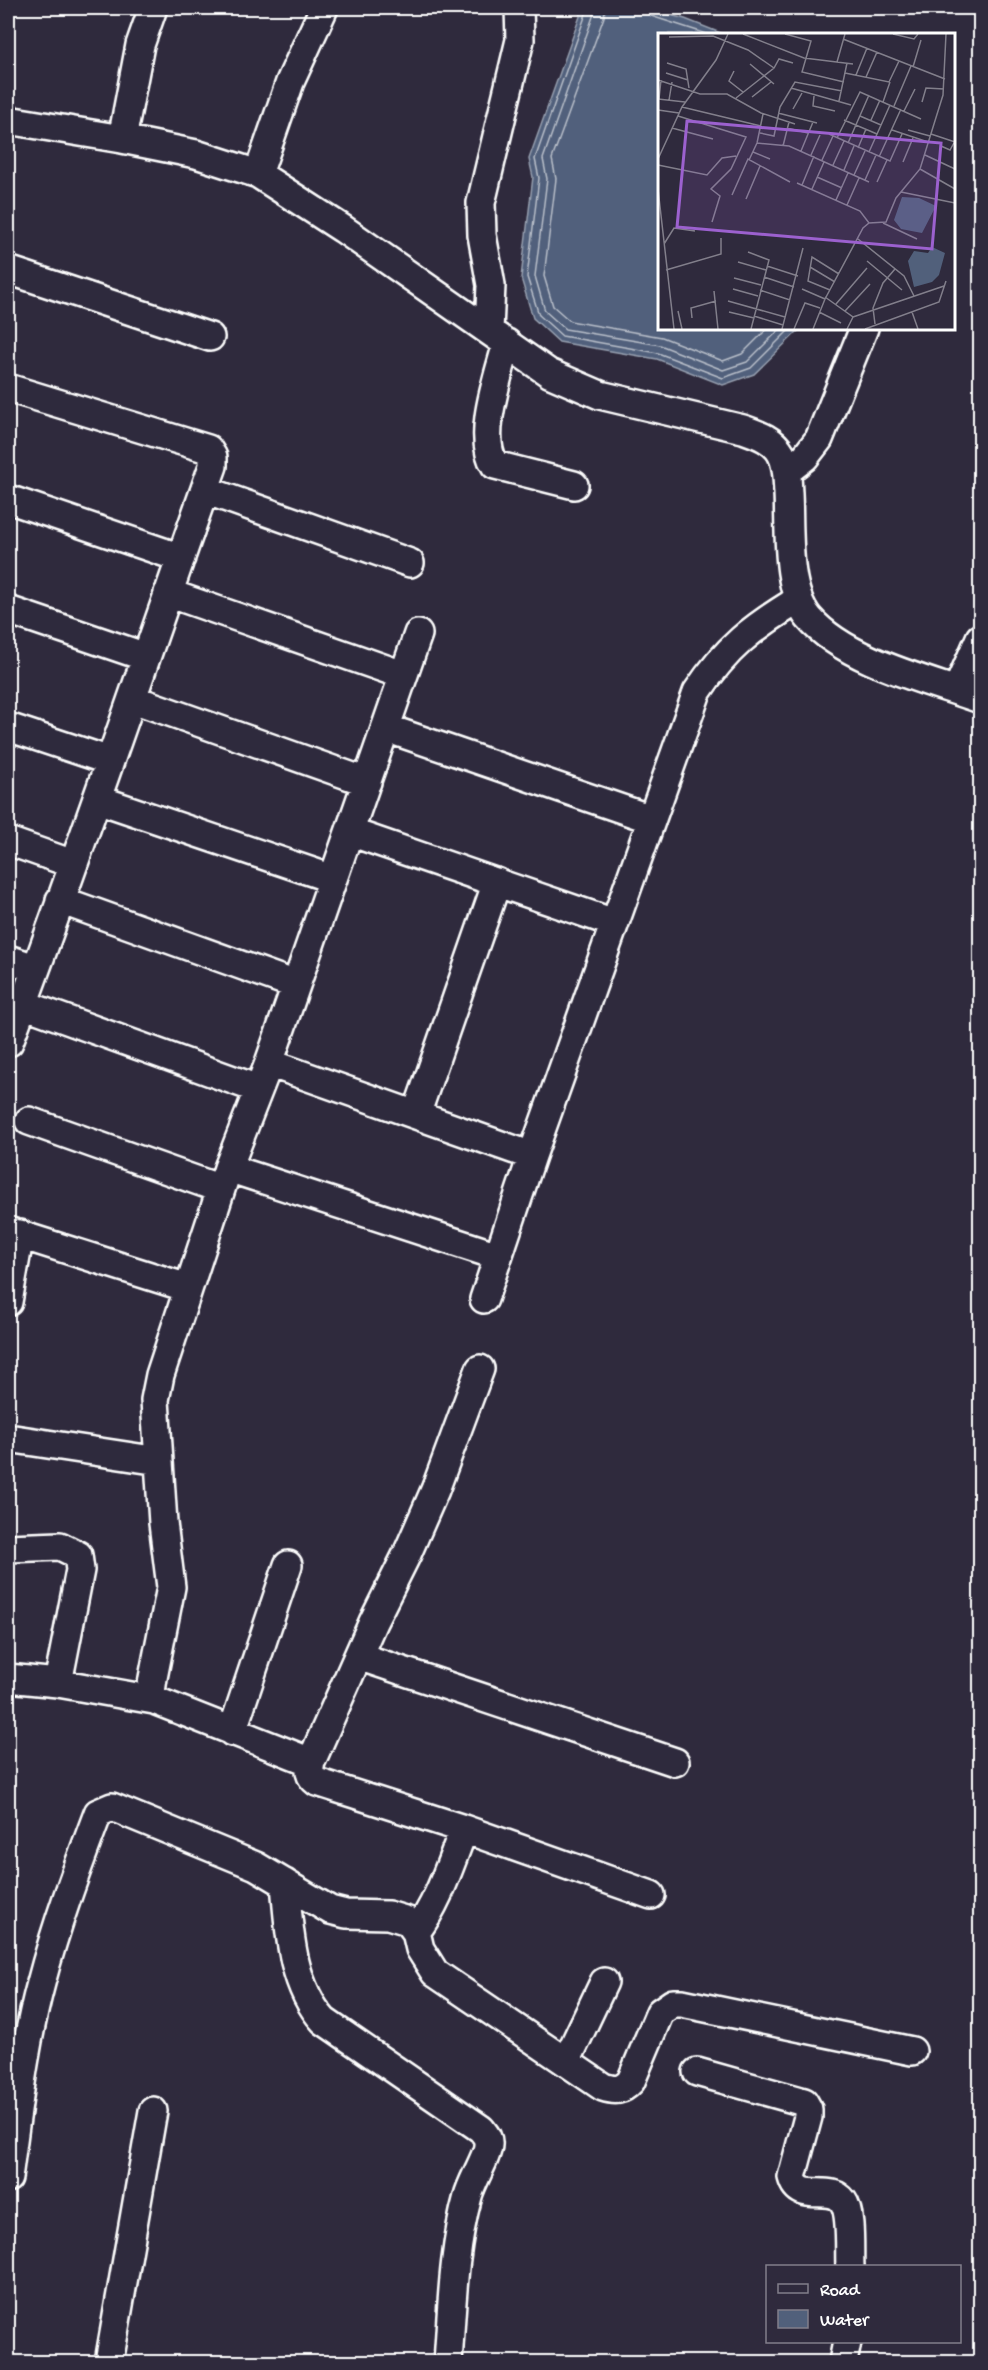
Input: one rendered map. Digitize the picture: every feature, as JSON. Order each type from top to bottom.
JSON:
[{"type":"street","points":[[122,139],[140,45],[153,8]]},
{"type":"street","points":[[258,174],[290,82],[324,8]]},
{"type":"street","points":[[527,13],[481,203],[482,235],[498,337],[487,440],[489,455],[495,465],[574,485]]},
{"type":"street","points":[[8,120],[196,154],[258,174],[343,229],[549,373],[600,395],[744,429],[760,435],[773,443],[781,453],[787,471],[794,581],[798,600],[807,616],[825,634],[851,651],[969,695],[981,638]]},
{"type":"street","points":[[8,270],[210,337]]},
{"type":"street","points":[[787,471],[805,457],[819,439],[863,330]]},
{"type":"street","points":[[8,388],[208,449],[213,457],[213,466],[133,699],[9,1042]]},
{"type":"street","points":[[205,490],[410,562]]},
{"type":"street","points":[[8,499],[181,558]]},
{"type":"street","points":[[168,593],[403,675]]},
{"type":"street","points":[[484,1299],[531,1156],[697,692],[737,642],[762,622],[798,600]]},
{"type":"street","points":[[8,610],[146,657]]},
{"type":"street","points":[[154,1700],[151,1692],[153,1678],[171,1587],[163,1523],[154,1400],[156,1389],[224,1178],[269,1063],[418,634]]},
{"type":"street","points":[[133,699],[367,782]]},
{"type":"street","points":[[8,727],[110,761]]},
{"type":"street","points":[[386,728],[651,819]]},
{"type":"street","points":[[97,799],[333,879]]},
{"type":"street","points":[[350,832],[614,922]]},
{"type":"street","points":[[8,841],[73,864]]},
{"type":"street","points":[[416,1115],[497,882]]},
{"type":"street","points":[[60,900],[296,985]]},
{"type":"street","points":[[8,959],[35,968]]},
{"type":"street","points":[[23,1004],[258,1089]]},
{"type":"street","points":[[269,1063],[531,1156]]},
{"type":"street","points":[[29,1121],[498,1256]]},
{"type":"street","points":[[8,1302],[14,1233],[188,1288]]},
{"type":"street","points":[[480,1369],[435,1490],[358,1656],[309,1771],[317,1782],[464,1829],[651,1895]]},
{"type":"street","points":[[8,1438],[159,1461]]},
{"type":"street","points":[[8,1548],[60,1546],[78,1555],[80,1570],[58,1683]]},
{"type":"street","points":[[232,1732],[288,1565]]},
{"type":"street","points":[[358,1656],[675,1762]]},
{"type":"street","points":[[8,1678],[58,1683],[154,1700],[311,1762]]},
{"type":"street","points":[[8,2178],[27,2046],[40,1985],[59,1918],[98,1813],[112,1807],[256,1866],[330,1910],[346,1914],[388,1915],[408,1921],[416,1932],[420,1949],[435,1973],[603,2087],[614,2091],[624,2088],[632,2081],[660,2012],[673,2003],[912,2051]]},
{"type":"street","points":[[416,1932],[432,1908],[464,1829]]},
{"type":"street","points":[[285,1883],[291,1948],[308,2000],[316,2012],[324,2021],[481,2129],[487,2137],[489,2145],[468,2196],[458,2249],[448,2362]]},
{"type":"street","points":[[566,2062],[604,1982]]},
{"type":"street","points":[[697,2072],[804,2102],[808,2109],[808,2117],[792,2177],[794,2186],[801,2191],[835,2194],[843,2200],[847,2211],[850,2265]]},
{"type":"street","points":[[109,2362],[153,2111]]},
{"type":"street","points":[[843,2362],[847,2343]]},
{"type":"water","points":[[583,8],[644,8],[685,19],[720,33],[658,33],[658,330],[799,330],[754,374],[723,385],[657,359],[559,342],[533,318],[521,278],[533,177],[529,159]]}]
